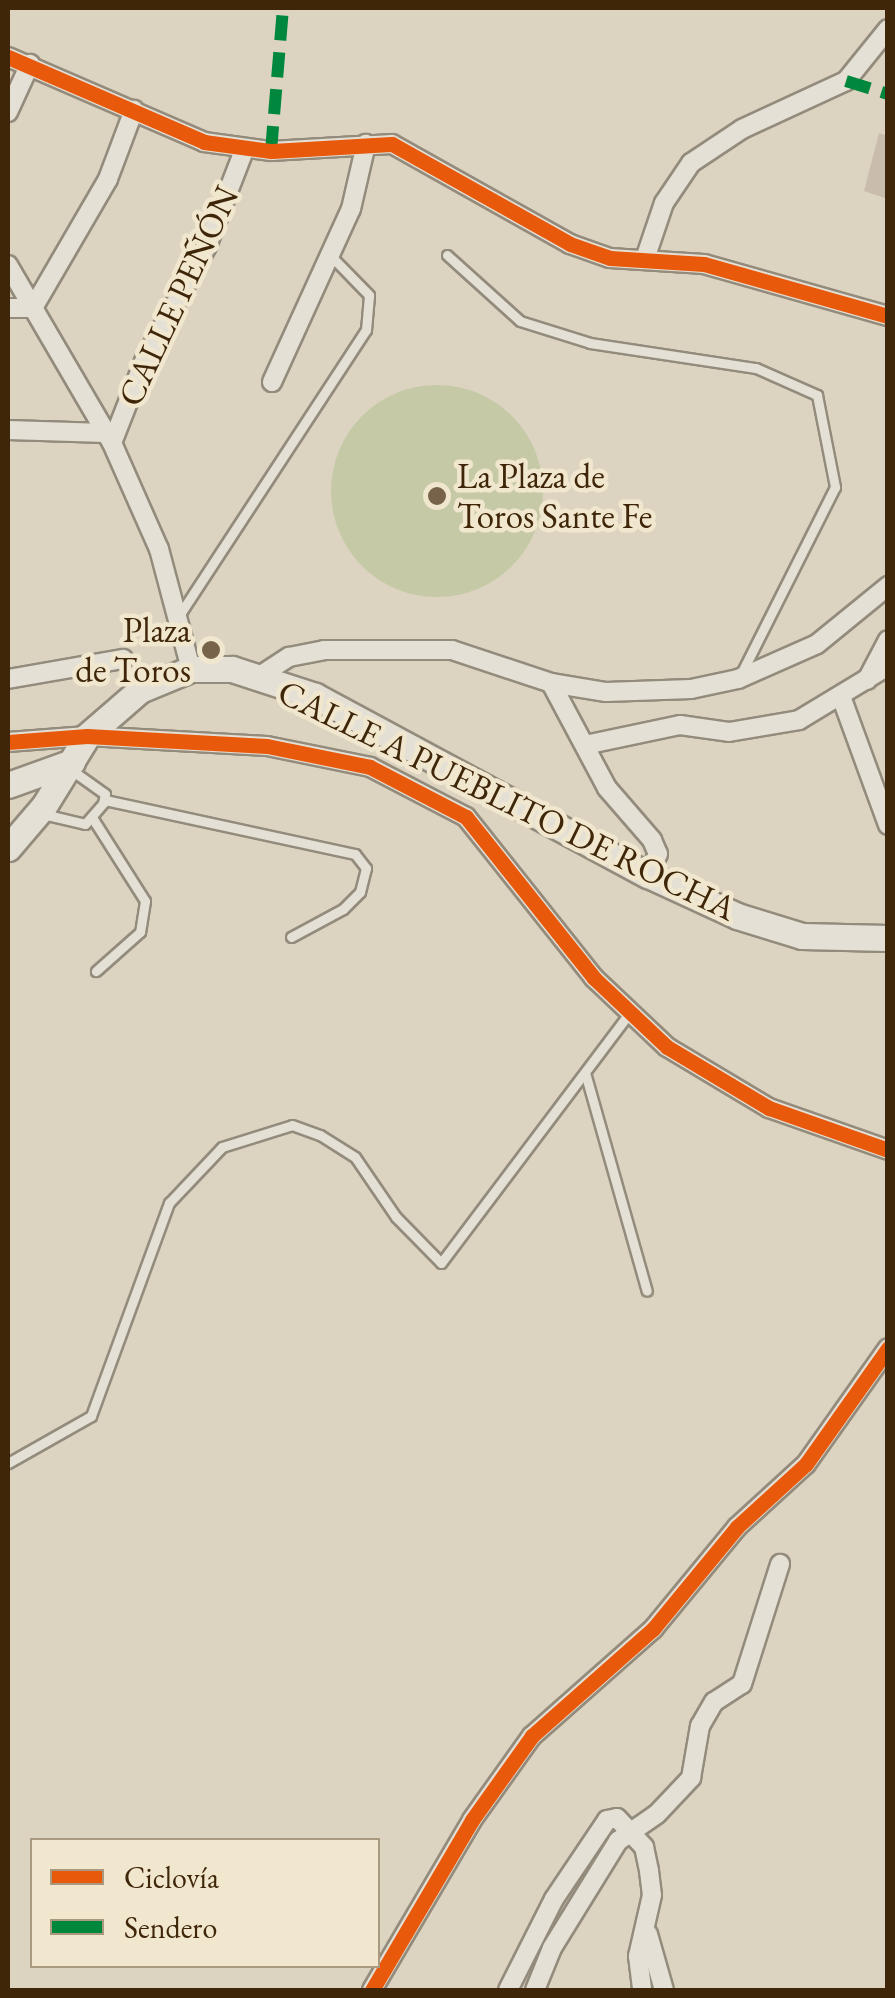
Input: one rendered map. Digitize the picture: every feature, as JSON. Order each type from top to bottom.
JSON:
[{"type":"street","points":[[645,260],[664,203],[690,164],[742,128],[846,80],[888,29]]},
{"type":"street","points":[[8,57],[204,142],[245,148],[392,144],[420,157],[492,206],[570,244],[610,258],[704,264],[888,316]]},
{"type":"street","points":[[8,112],[30,64]]},
{"type":"street","points":[[33,308],[108,179],[134,110]]},
{"type":"street","points":[[272,382],[351,209],[366,144]]},
{"type":"street","name":"CALLE PEÑÓN","points":[[109,438],[145,359],[207,246],[245,148]]},
{"type":"street","points":[[8,265],[109,438],[158,549],[191,669],[140,690],[86,736],[39,813],[8,848]]},
{"type":"street","points":[[8,308],[33,308]]},
{"type":"street","points":[[8,430],[109,438]]},
{"type":"street","points":[[258,678],[288,657],[324,650],[452,650],[552,683],[606,692],[691,690],[738,678],[817,644],[888,586]]},
{"type":"street","points":[[866,681],[888,640]]},
{"type":"street","points":[[8,679],[123,658]]},
{"type":"street","points":[[585,745],[680,725],[758,730],[842,700],[888,666]]},
{"type":"street","name":"CALLE A PUEBLITO DE ROCHA","points":[[191,669],[258,678],[315,696],[648,875],[765,927],[802,936],[888,938]]},
{"type":"street","points":[[552,683],[627,818],[652,840],[658,854],[648,875]]},
{"type":"street","points":[[842,700],[888,825]]},
{"type":"street","points":[[8,742],[86,736],[267,746],[370,767],[466,817],[594,978],[667,1047],[769,1108],[888,1150]]},
{"type":"street","points":[[8,785],[70,764]]},
{"type":"street","points":[[372,1990],[472,1820],[532,1736],[653,1629],[736,1527],[806,1464],[888,1348]]},
{"type":"street","points":[[535,1990],[575,1907],[632,1828],[657,1814],[691,1778],[700,1726],[714,1702],[742,1684],[780,1564]]},
{"type":"street","points":[[508,1990],[592,1840],[607,1820],[617,1818],[632,1828],[649,1871],[647,1929],[638,1956],[642,1990]]},
{"type":"street","points":[[647,1929],[664,1990]]},
{"type":"lane","points":[[178,617],[366,330],[369,295],[330,255]]},
{"type":"lane","points":[[447,255],[520,321],[590,343],[756,368],[817,394],[835,487],[738,678]]},
{"type":"lane","points":[[70,764],[105,800],[355,854],[366,868],[360,892],[343,909],[291,937]]},
{"type":"lane","points":[[39,813],[74,823],[93,819],[105,800]]},
{"type":"lane","points":[[93,819],[146,902],[140,932],[96,971]]},
{"type":"lane","points":[[8,1464],[91,1416],[169,1203],[222,1147],[292,1125],[320,1134],[355,1158],[396,1218],[440,1263],[586,1076],[630,1012]]},
{"type":"lane","points":[[586,1076],[647,1291]]},
{"type":"green space","name":"La Plaza de Toros Sante Fe","points":[[437,385],[477,393],[512,416],[535,451],[543,491],[535,531],[512,566],[477,589],[437,597],[397,589],[362,566],[339,531],[331,491],[339,451],[362,416],[397,393]]},
{"type":"building","points":[[879,133],[888,136],[888,199],[864,191]]},
{"type":"marked path","points":[[271,151],[283,8]]},
{"type":"marked path","points":[[846,81],[888,94]]},
{"type":"cycle path","points":[[8,57],[204,142],[271,151],[392,144],[570,244],[610,258],[704,264],[888,316]]},
{"type":"cycle path","points":[[8,742],[87,736],[267,746],[370,767],[466,817],[594,978],[667,1047],[769,1108],[888,1150]]},
{"type":"cycle path","points":[[372,1990],[472,1820],[532,1736],[653,1629],[737,1527],[806,1464],[888,1348]]},
{"type":"place","name":"La Plaza de Toros Sante Fe","points":[[437,496]]},
{"type":"place","name":"Plaza de Toros","points":[[211,650]]}]
